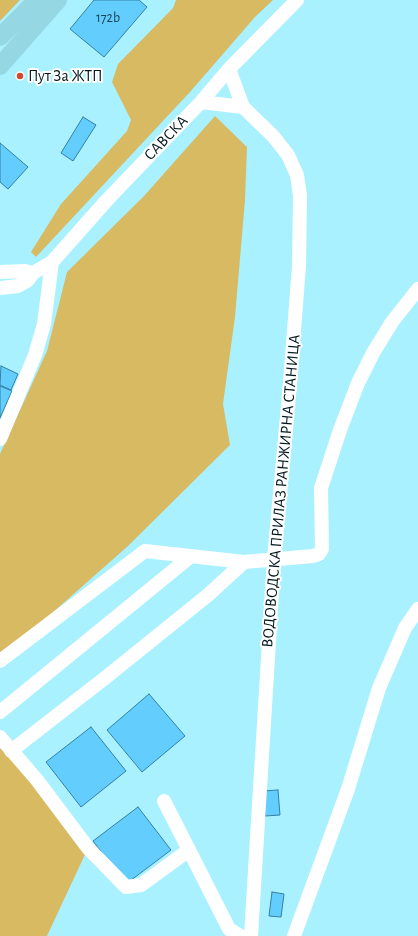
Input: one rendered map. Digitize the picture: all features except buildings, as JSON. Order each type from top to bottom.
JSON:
[{"type":"main road","points":[[0,38],[37,0]]},
{"type":"main road","points":[[0,66],[58,0]]},
{"type":"street","name":"САВСКА","points":[[0,288],[18,286],[27,281],[33,273],[52,262],[107,200],[201,102],[229,69],[297,0]]},
{"type":"street","points":[[201,102],[243,107],[229,69]]},
{"type":"street","name":"ВОДОВОДСКА ПРИЛАЗ РАНЖИРНА СТАНИЦА","points":[[243,107],[273,136],[288,156],[297,176],[300,196],[297,281],[289,395],[274,559],[252,936]]},
{"type":"street","points":[[0,439],[35,355],[44,324],[52,262]]},
{"type":"street","points":[[0,272],[25,271],[33,273]]},
{"type":"street","points":[[0,661],[145,551],[244,562],[313,556],[319,554],[322,549],[322,488],[340,430],[358,383],[373,353],[392,322],[418,289]]},
{"type":"street","points":[[0,712],[191,556]]},
{"type":"street","points":[[11,751],[208,595],[244,562]]},
{"type":"street","points":[[294,936],[348,790],[379,688],[405,628],[418,609]]},
{"type":"street","points":[[0,737],[37,780],[88,848],[126,887],[142,885],[189,850]]},
{"type":"street","points":[[164,801],[229,929],[240,936]]},
{"type":"shaded area","points":[[0,0],[20,0],[0,21]]},
{"type":"shaded area","points":[[176,0],[273,0],[255,17],[190,92],[36,257],[31,252],[61,204],[127,131],[131,120],[112,82],[118,64],[173,8]]},
{"type":"shaded area","points":[[215,116],[247,147],[245,200],[235,317],[223,404],[230,445],[128,546],[0,659],[0,454],[47,351],[67,272],[144,196]]},
{"type":"shaded area","points":[[0,737],[88,848],[47,936],[0,936]]},
{"type":"place","name":"Пут За ЖТП","points":[[20,76]]}]
